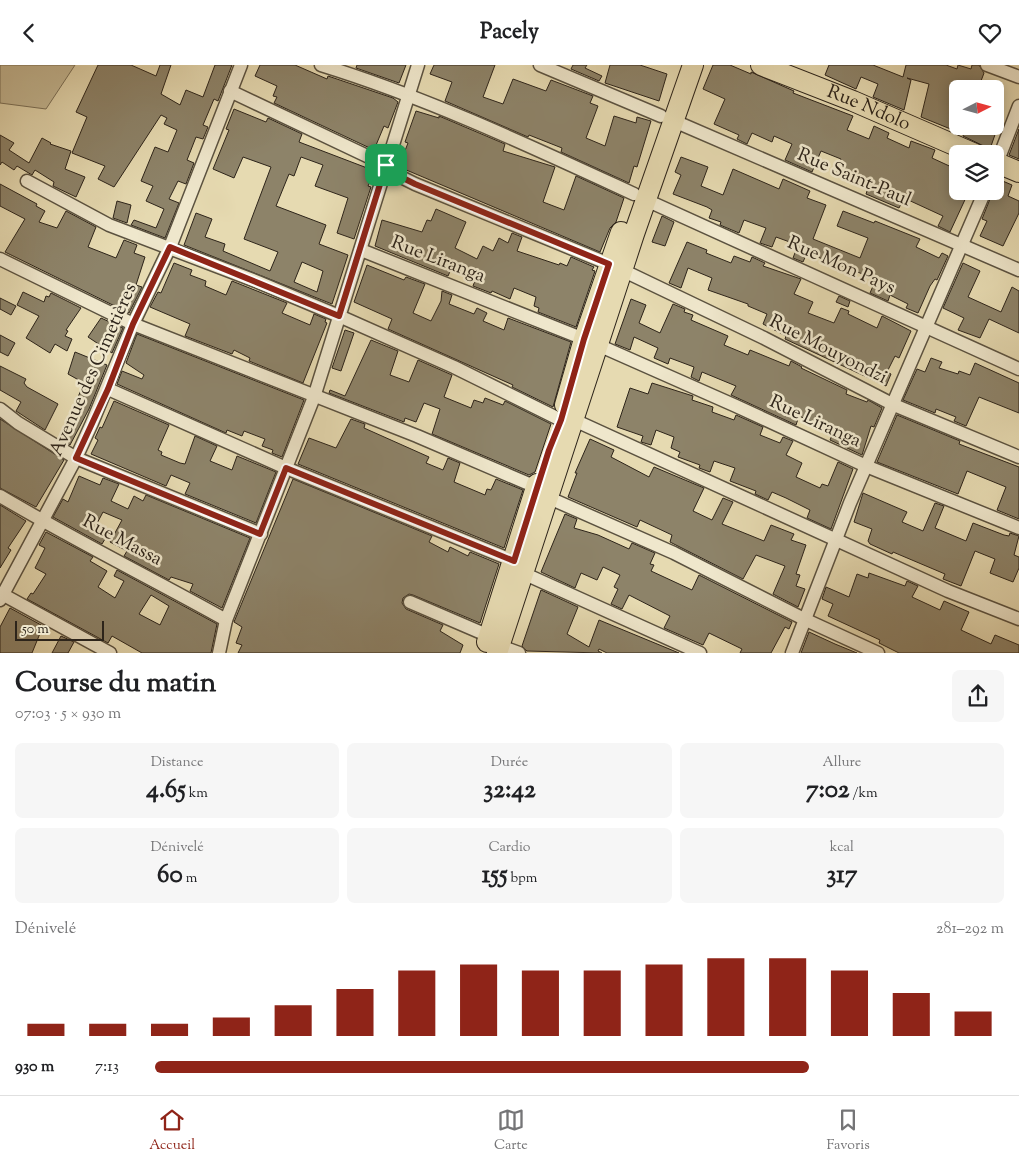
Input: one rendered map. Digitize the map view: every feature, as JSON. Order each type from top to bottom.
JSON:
[{"type":"main road","points":[[667,119],[678,65]]},
{"type":"main road","points":[[493,647],[542,492],[568,420],[591,342],[640,197],[667,119],[694,65]]},
{"type":"main road","name":"Rue Ndolo","points":[[761,65],[853,101],[954,145]]},
{"type":"main road","points":[[1004,167],[1019,172]]},
{"type":"street","name":"Avenue des Cimetières","points":[[1,596],[76,458],[108,389],[133,324],[170,247],[241,65]]},
{"type":"street","name":"Rue Mon Pays","points":[[321,65],[408,96],[527,144],[1019,369]]},
{"type":"street","points":[[219,653],[226,620],[314,397],[418,65]]},
{"type":"street","name":"Rue Saint-Paul","points":[[540,65],[1019,270]]},
{"type":"street","points":[[986,65],[1019,77]]},
{"type":"street","name":"Rue Mouyondzi","points":[[230,91],[386,165],[399,176],[415,184],[616,267],[764,338],[894,405],[1019,457]]},
{"type":"street","points":[[1004,145],[1019,106]]},
{"type":"street","points":[[27,181],[109,225],[170,247],[339,316],[948,591],[1019,619]]},
{"type":"street","points":[[792,653],[866,466],[981,200]]},
{"type":"street","name":"Rue Liranga","points":[[361,250],[591,342],[736,405],[866,466],[1019,528]]},
{"type":"street","points":[[0,259],[133,324],[314,397],[417,436],[542,492],[674,553],[806,620],[878,653]]},
{"type":"street","points":[[108,389],[519,568],[700,653]]},
{"type":"street","points":[[0,409],[18,423],[76,458],[260,534]]},
{"type":"street","name":"Rue Massa","points":[[0,496],[42,521],[137,570],[226,620]]},
{"type":"street","points":[[1,596],[110,653]]},
{"type":"street","points":[[410,602],[493,647],[519,653]]},
{"type":"shaded area","points":[[0,65],[75,65],[46,109],[0,103]]},
{"type":"building","points":[[98,65],[131,65],[156,76],[160,65],[171,65],[161,94],[180,105],[186,90],[203,97],[215,65],[232,65],[218,101],[214,99],[203,125],[208,127],[203,139],[196,137],[187,160],[194,163],[186,184],[178,181],[169,199],[179,203],[165,238],[131,225],[134,220],[156,228],[164,209],[146,201],[153,186],[141,181],[155,147],[168,152],[177,130],[164,124],[167,118],[161,115],[114,187],[98,179],[105,166],[72,153],[87,117],[76,112]]},
{"type":"building","points":[[260,65],[295,65],[327,79],[328,76],[393,98],[398,102],[388,128],[384,126],[374,150],[274,103],[277,97],[273,96],[277,86],[255,76]]},
{"type":"building","points":[[357,65],[406,65],[399,83],[356,68]]},
{"type":"building","points":[[434,65],[495,65],[483,97],[503,104],[513,79],[546,91],[551,80],[593,96],[590,103],[598,106],[586,138],[605,146],[614,116],[636,123],[637,117],[651,121],[637,167],[634,166],[629,183],[561,152],[562,148],[529,135],[528,137],[445,101],[452,82],[430,74]]},
{"type":"building","points":[[573,65],[587,65],[585,68],[602,76],[599,81],[571,69]]},
{"type":"building","points":[[610,65],[640,65],[667,74],[659,101],[605,83]]},
{"type":"building","points":[[713,65],[730,65],[794,91],[793,93],[853,116],[847,130],[869,139],[874,126],[889,133],[887,138],[909,148],[911,141],[935,150],[932,158],[949,166],[949,200],[965,200],[950,232],[938,226],[943,216],[904,198],[899,208],[866,194],[868,188],[835,173],[841,159],[821,151],[812,172],[785,160],[792,144],[774,136],[772,142],[752,133],[747,144],[737,139],[739,135],[714,124],[725,99],[703,89]]},
{"type":"building","points":[[829,65],[873,65],[903,77],[906,65],[946,65],[957,69],[958,65],[971,69],[972,65],[979,65],[984,73],[981,80],[949,80],[949,128],[921,117],[929,84],[907,78],[911,80],[904,110],[873,97],[878,84],[861,77],[856,89],[825,75]]},
{"type":"building","points":[[234,109],[266,122],[268,118],[302,134],[299,142],[375,171],[368,186],[371,187],[354,239],[337,233],[348,198],[315,186],[323,165],[301,157],[294,176],[289,174],[276,206],[326,225],[319,244],[348,255],[332,304],[184,245],[196,213],[212,219],[205,237],[225,244],[223,251],[270,271],[278,252],[244,239],[271,167],[243,157],[234,178],[213,169],[229,130],[226,129]],"holes":[[[302,262],[323,271],[317,292],[294,282]]]},
{"type":"building","points":[[416,111],[439,118],[439,116],[505,144],[503,151],[555,167],[543,202],[564,210],[576,176],[624,198],[616,222],[610,228],[600,252],[399,166],[408,143],[405,142]]},
{"type":"building","points":[[1019,129],[1019,159],[1009,155]]},
{"type":"building","points":[[0,135],[14,143],[9,150],[29,163],[42,138],[50,144],[71,151],[65,169],[85,177],[76,197],[53,186],[54,182],[35,170],[32,175],[17,166],[14,170],[2,162],[0,165]]},
{"type":"building","points":[[995,135],[991,145],[982,145],[963,136]]},
{"type":"building","points":[[681,157],[708,167],[701,186],[723,195],[733,169],[779,189],[783,179],[810,191],[807,198],[826,205],[813,239],[860,258],[868,238],[837,226],[843,211],[874,223],[875,221],[920,239],[916,247],[939,258],[942,253],[948,256],[937,280],[935,279],[930,286],[918,313],[906,308],[908,304],[890,295],[888,301],[870,293],[876,279],[807,253],[803,262],[793,258],[798,245],[776,237],[772,247],[760,243],[766,228],[744,220],[739,233],[720,225],[721,222],[709,218],[712,210],[673,194],[681,175],[675,172]]},
{"type":"building","points":[[1004,182],[1012,185],[1008,196],[1019,201],[1019,213],[1003,246],[980,236],[987,221],[982,219],[990,200],[1004,200]]},
{"type":"building","points":[[0,184],[37,204],[36,206],[45,211],[39,222],[57,228],[66,211],[96,227],[88,247],[116,258],[124,240],[137,245],[134,253],[145,257],[136,285],[142,287],[129,313],[5,252],[25,219],[0,206]]},
{"type":"building","points":[[117,201],[131,205],[127,223],[113,218]]},
{"type":"building","points":[[436,209],[466,222],[455,248],[477,259],[483,246],[493,251],[499,238],[508,243],[512,233],[522,237],[517,251],[559,265],[560,263],[567,266],[571,257],[594,267],[592,270],[595,271],[576,327],[538,312],[539,308],[534,306],[536,297],[514,288],[510,299],[492,291],[491,293],[473,286],[476,278],[452,267],[448,276],[375,246],[382,220],[422,232],[427,220],[431,221]]},
{"type":"building","points":[[662,216],[674,222],[665,246],[652,242]]},
{"type":"building","points":[[687,242],[707,250],[706,253],[731,263],[734,256],[750,262],[752,257],[765,263],[763,266],[801,279],[794,294],[813,302],[808,313],[834,323],[841,308],[849,311],[848,314],[877,328],[882,316],[911,331],[899,358],[895,356],[887,372],[891,374],[886,386],[785,339],[786,336],[763,324],[767,314],[748,306],[748,304],[708,290],[712,278],[688,268],[681,288],[669,283]]},
{"type":"building","points":[[174,263],[192,270],[190,275],[206,281],[205,286],[226,295],[232,281],[287,303],[282,313],[310,325],[314,314],[326,319],[325,322],[327,323],[303,383],[249,361],[250,358],[234,350],[232,354],[185,336],[190,324],[150,307],[158,292],[161,293]]},
{"type":"building","points":[[963,263],[980,271],[968,297],[1001,312],[1012,287],[1019,291],[1019,333],[989,319],[980,338],[958,330],[964,318],[943,308]]},
{"type":"building","points":[[367,265],[404,280],[406,277],[425,284],[413,313],[431,321],[441,301],[442,291],[452,295],[449,304],[474,314],[477,308],[487,313],[483,321],[504,330],[508,318],[571,342],[553,407],[512,387],[513,385],[388,329],[392,319],[354,302]]},
{"type":"building","points":[[23,292],[44,302],[46,296],[49,297],[51,293],[81,308],[66,330],[68,331],[65,336],[72,339],[67,351],[55,344],[50,353],[26,338],[39,316],[17,305]]},
{"type":"building","points":[[839,296],[850,301],[848,307],[836,302]]},
{"type":"building","points":[[0,298],[16,306],[11,315],[0,309]]},
{"type":"building","points":[[631,299],[646,305],[639,323],[660,333],[673,304],[685,309],[684,312],[693,315],[691,320],[728,336],[724,345],[748,355],[750,350],[789,366],[791,361],[801,368],[847,390],[846,394],[867,402],[868,400],[882,408],[874,427],[871,426],[862,455],[830,440],[834,431],[799,416],[796,425],[731,395],[736,386],[702,372],[699,381],[691,377],[694,367],[670,358],[668,364],[654,358],[658,348],[634,337],[630,350],[615,344]]},
{"type":"building","points":[[101,318],[123,328],[112,353],[88,337]]},
{"type":"building","points":[[345,330],[354,333],[341,371],[332,368]]},
{"type":"building","points":[[137,334],[304,400],[282,457],[272,453],[273,450],[262,446],[265,439],[244,431],[242,436],[227,430],[226,433],[117,384],[122,371],[142,379],[144,375],[126,363]]},
{"type":"building","points":[[0,335],[15,343],[8,356],[0,352]]},
{"type":"building","points":[[371,340],[398,351],[390,375],[409,382],[418,360],[452,375],[444,397],[471,408],[474,400],[483,403],[485,398],[503,405],[505,401],[551,424],[535,472],[529,475],[432,434],[440,409],[424,403],[416,422],[405,418],[404,422],[329,393],[330,390],[345,396]]},
{"type":"building","points":[[75,352],[107,365],[89,409],[70,445],[60,439],[84,383],[68,374]]},
{"type":"building","points":[[931,358],[942,362],[939,368],[958,374],[959,371],[970,375],[975,363],[1019,383],[1019,413],[979,397],[966,426],[954,421],[956,417],[936,409],[935,413],[903,400],[917,369],[925,372]]},
{"type":"building","points":[[0,366],[26,379],[24,383],[27,387],[58,404],[45,430],[16,411],[21,402],[0,390]]},
{"type":"building","points":[[652,383],[693,396],[692,400],[713,407],[712,412],[734,420],[736,415],[763,427],[760,435],[780,443],[783,437],[793,441],[786,455],[802,463],[796,477],[820,488],[822,484],[828,486],[838,462],[853,469],[831,529],[807,518],[810,510],[786,498],[772,492],[768,500],[755,494],[756,491],[730,481],[735,468],[714,461],[710,472],[699,468],[700,465],[678,457],[680,452],[671,448],[674,437],[656,430],[651,445],[641,442],[643,436],[617,427],[630,388],[648,394]]},
{"type":"building","points":[[114,401],[169,425],[158,450],[162,452],[161,455],[185,464],[195,436],[217,446],[210,461],[232,470],[237,456],[276,472],[256,523],[185,494],[190,483],[171,475],[166,486],[91,454],[98,440],[95,438],[100,427],[102,428]]},
{"type":"building","points":[[897,415],[960,441],[959,444],[1019,467],[1019,519],[997,510],[1006,487],[967,471],[958,494],[877,462]]},
{"type":"building","points":[[0,419],[64,460],[36,507],[0,488]]},
{"type":"building","points":[[351,419],[365,424],[364,428],[429,457],[426,463],[443,470],[448,458],[460,463],[454,482],[485,495],[487,489],[491,490],[496,479],[523,490],[504,548],[298,464],[309,438],[336,448]]},
{"type":"building","points":[[590,439],[614,450],[611,457],[649,477],[654,467],[704,488],[693,511],[712,520],[723,498],[733,502],[722,524],[764,541],[771,525],[794,534],[791,540],[806,545],[796,574],[800,575],[796,586],[805,589],[798,607],[773,594],[785,566],[756,555],[743,579],[670,542],[672,535],[640,520],[637,527],[568,497],[577,473],[575,473]]},
{"type":"building","points":[[79,476],[100,485],[103,478],[119,484],[111,501],[128,509],[134,496],[143,501],[146,495],[250,538],[222,608],[190,591],[193,584],[171,577],[169,580],[124,556],[127,551],[110,542],[122,520],[103,512],[93,531],[105,539],[102,544],[53,517],[63,499],[68,502]]},
{"type":"building","points":[[293,479],[432,536],[429,542],[448,552],[450,547],[468,556],[470,552],[499,564],[480,623],[413,595],[409,594],[403,598],[402,603],[406,609],[443,625],[440,631],[463,645],[460,653],[238,653],[242,645],[236,643],[242,627],[234,622]]},
{"type":"building","points":[[863,493],[907,512],[902,522],[923,531],[935,503],[944,506],[935,528],[966,541],[973,523],[1004,535],[1009,536],[1010,533],[1019,536],[1014,555],[1019,557],[1019,568],[1013,582],[990,573],[995,559],[975,551],[961,586],[943,579],[945,574],[870,544],[868,541],[872,529],[854,522]]},
{"type":"building","points":[[0,505],[26,521],[8,548],[11,550],[0,568]]},
{"type":"building","points":[[565,514],[577,519],[574,528],[598,535],[629,549],[632,543],[655,553],[650,564],[654,565],[651,571],[692,590],[699,575],[792,622],[789,629],[785,627],[771,653],[740,653],[742,649],[709,633],[703,645],[664,628],[670,616],[629,595],[622,609],[611,604],[618,589],[614,587],[620,575],[603,567],[597,580],[581,573],[575,588],[541,572]]},
{"type":"building","points":[[46,532],[93,557],[90,561],[107,571],[98,587],[115,598],[124,581],[114,576],[117,570],[217,624],[211,653],[142,653],[112,636],[108,643],[27,599],[31,593],[33,594],[46,574],[35,568],[45,548],[39,545]],"holes":[[[151,595],[169,606],[160,625],[139,614]]]},
{"type":"building","points":[[869,573],[905,586],[907,581],[918,586],[912,597],[940,610],[944,601],[969,612],[961,630],[991,644],[995,635],[1019,645],[1019,653],[899,653],[879,643],[880,640],[828,616],[833,604],[822,599],[826,587],[849,597],[857,574],[868,578]]},
{"type":"building","points":[[541,590],[578,607],[567,634],[589,647],[599,620],[679,653],[607,653],[599,649],[598,651],[602,653],[527,651],[522,646]]},
{"type":"building","points":[[10,608],[43,626],[32,653],[0,653],[0,627]]},
{"type":"building","points":[[809,632],[835,644],[857,653],[801,653]]},
{"type":"building","points":[[61,636],[74,642],[68,653],[52,653]]},
{"type":"route","points":[[386,165],[399,176],[415,184],[609,264],[584,339],[561,420],[524,525],[514,561],[286,468],[260,534],[76,458],[108,389],[133,324],[170,247],[258,281],[339,316],[386,165]]}]
